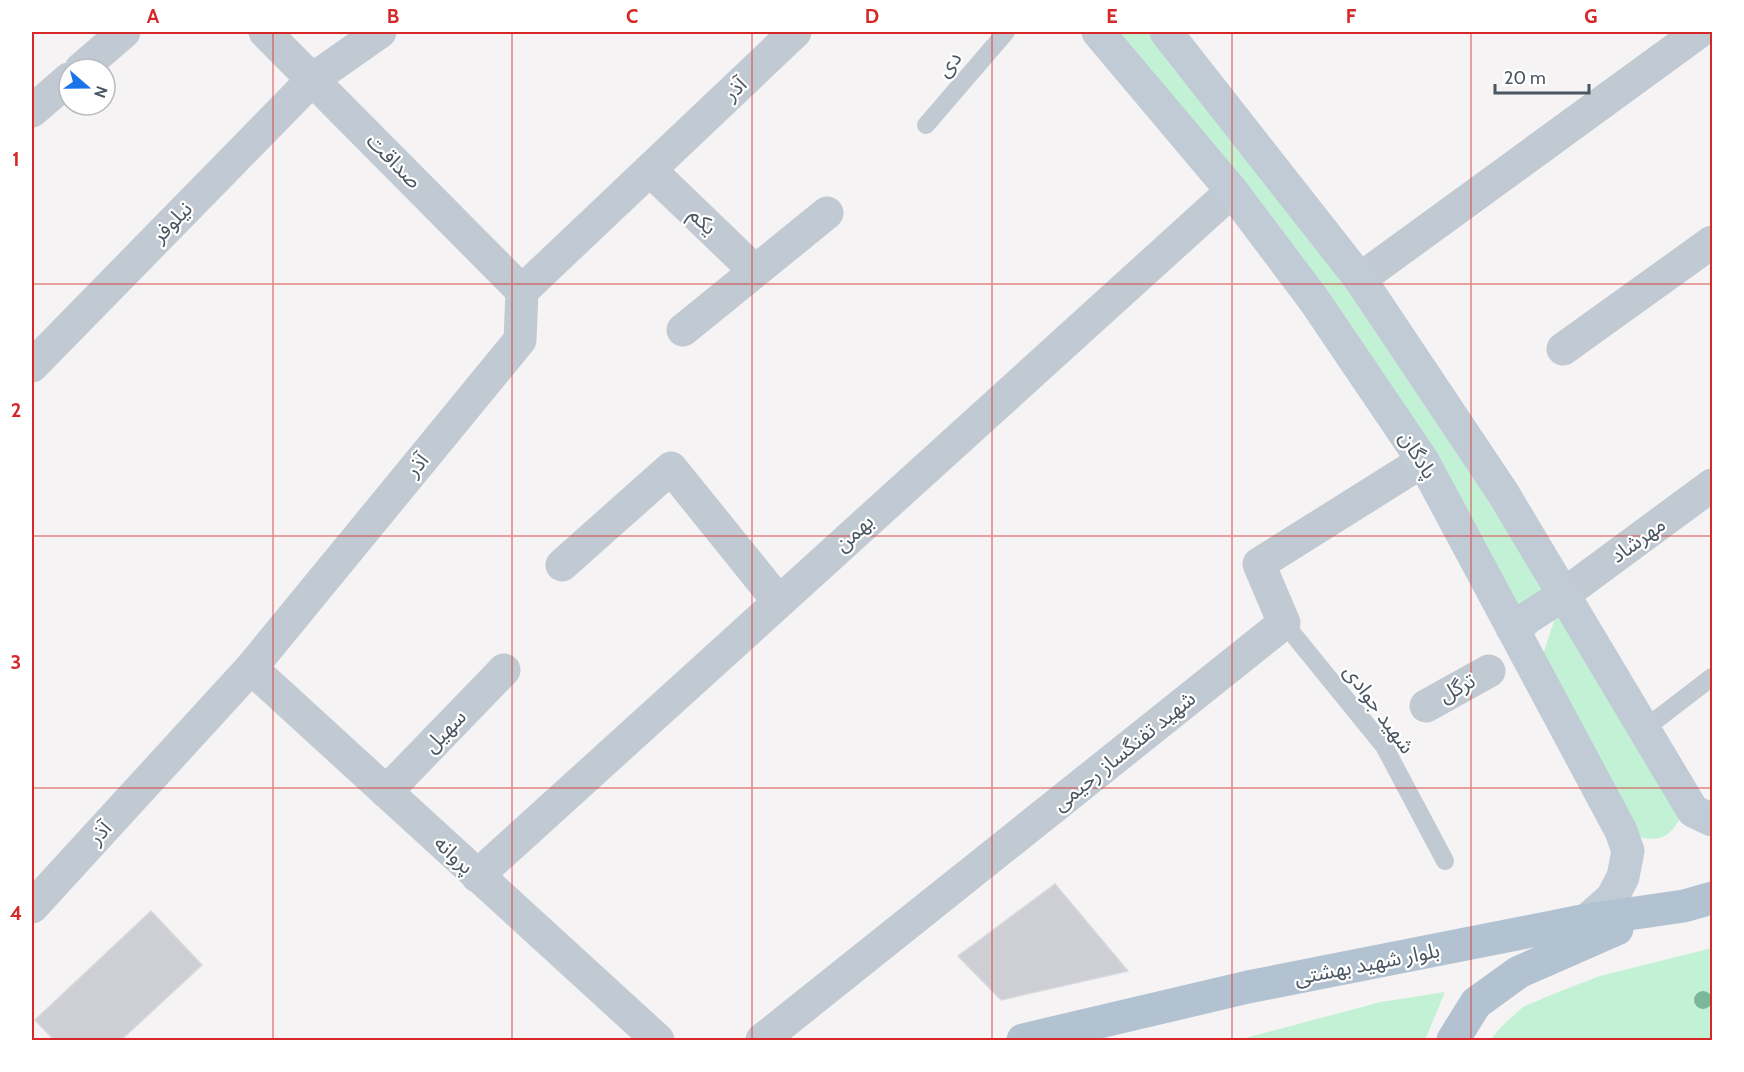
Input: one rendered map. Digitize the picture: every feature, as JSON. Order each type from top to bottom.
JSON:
[{"type":"main road","name":"پادگان","points":[[1098,32],[1232,191],[1314,300],[1423,461],[1621,831],[1628,851],[1623,877],[1612,898],[1587,920]]},
{"type":"main road","points":[[1166,32],[1360,279],[1503,493],[1693,811],[1713,820]]},
{"type":"main road","points":[[1512,628],[1563,595]]},
{"type":"main road","points":[[1453,1041],[1476,1003],[1519,972],[1603,934],[1698,902]]},
{"type":"main road","name":"بلوار شهید بهشتی","points":[[1024,1040],[1248,987],[1587,920],[1698,902]]},
{"type":"street","points":[[95,57],[124,32]]},
{"type":"street","name":"صداقت","points":[[265,32],[522,291]]},
{"type":"street","name":"نیلوفر","points":[[32,366],[313,79],[380,32]]},
{"type":"street","name":"آذر","points":[[32,907],[251,668],[520,340],[522,291],[795,32]]},
{"type":"street","points":[[1360,279],[1699,32]]},
{"type":"street","points":[[32,111],[57,89]]},
{"type":"street","name":"یکم","points":[[650,170],[755,272]]},
{"type":"street","name":"بهمن","points":[[477,876],[1232,191]]},
{"type":"street","points":[[683,330],[827,213]]},
{"type":"street","points":[[1563,350],[1713,242]]},
{"type":"street","points":[[1284,623],[1259,564],[1423,461]]},
{"type":"street","points":[[562,566],[671,468],[779,602]]},
{"type":"street","name":"مهرشاد","points":[[1563,595],[1713,485]]},
{"type":"street","name":"شهید تفنگساز رحیمی","points":[[762,1041],[1284,623]]},
{"type":"street","name":"پروانه","points":[[251,668],[658,1041]]},
{"type":"street","name":"سهیل","points":[[386,792],[504,670]]},
{"type":"street","name":"ترگل","points":[[1426,706],[1489,670]]},
{"type":"lane","name":"دی","points":[[926,125],[1006,32]]},
{"type":"lane","name":"شهید جوادی","points":[[1284,623],[1384,746],[1445,861]]},
{"type":"lane","points":[[1643,730],[1713,676]]},
{"type":"green space","points":[[1097,32],[1166,32],[1360,279],[1503,493],[1688,803],[1676,826],[1669,833],[1655,839],[1621,831],[1539,666],[1562,597],[1524,650],[1423,461],[1314,300]]},
{"type":"green space","points":[[1712,948],[1712,1040],[1490,1040],[1523,1007],[1558,992],[1600,976]]},
{"type":"green space","points":[[1445,992],[1425,1040],[1238,1040],[1381,1002]]},
{"type":"building","points":[[1055,884],[1128,971],[1001,1000],[958,956]]},
{"type":"building","points":[[151,911],[202,965],[121,1040],[54,1040],[35,1020]]}]
